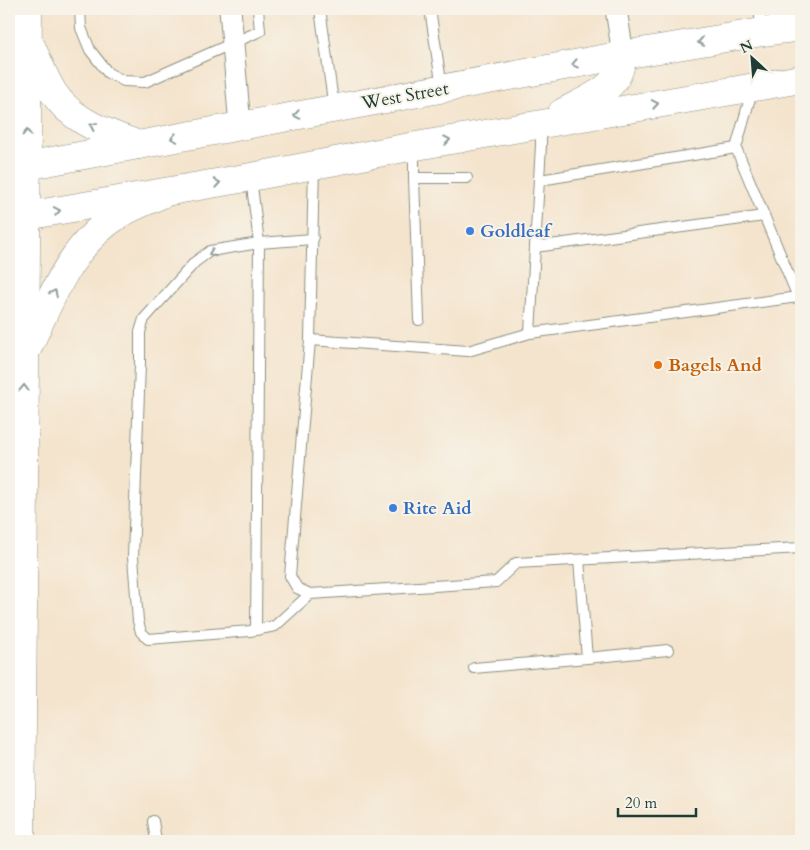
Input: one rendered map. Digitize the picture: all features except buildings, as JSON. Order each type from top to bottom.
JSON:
[{"type":"main road","points":[[21,841],[25,353],[18,218],[18,167],[28,40],[28,9]]},
{"type":"main road","name":"West Street","points":[[18,167],[623,55],[761,20],[801,27]]},
{"type":"main road","points":[[28,40],[52,92],[68,110],[86,123],[138,145]]},
{"type":"main road","points":[[541,124],[595,95],[613,82],[619,72],[623,55]]},
{"type":"main road","points":[[18,218],[414,146],[801,79]]},
{"type":"main road","points":[[25,353],[64,272],[76,253],[92,235],[118,215],[167,192]]},
{"type":"street","points":[[230,9],[240,126]]},
{"type":"street","points":[[616,9],[623,55]]},
{"type":"lane","points":[[80,9],[81,28],[90,50],[108,74],[124,81],[145,82],[260,31],[258,9]]},
{"type":"lane","points":[[320,9],[334,109]]},
{"type":"lane","points":[[430,9],[442,89]]},
{"type":"lane","points":[[310,340],[468,351],[530,333],[799,298],[736,148],[753,87]]},
{"type":"lane","points":[[530,333],[540,180],[541,124]]},
{"type":"lane","points":[[414,146],[419,320]]},
{"type":"lane","points":[[540,180],[736,148]]},
{"type":"lane","points":[[314,165],[310,340],[290,576],[297,588],[310,594],[496,582],[516,563],[801,548]]},
{"type":"lane","points":[[251,177],[259,243],[256,630]]},
{"type":"lane","points":[[414,178],[467,178]]},
{"type":"lane","points":[[535,247],[764,216]]},
{"type":"lane","points":[[310,594],[275,626],[256,630],[148,639],[141,632],[138,622],[133,557],[140,332],[144,319],[195,262],[210,251],[259,243],[313,240]]},
{"type":"lane","points":[[579,560],[587,658]]},
{"type":"lane","points":[[474,668],[668,650]]},
{"type":"lane","points":[[153,821],[156,841]]},
{"type":"place","name":"Goldleaf","points":[[470,231]]},
{"type":"place","name":"Bagels And","points":[[658,365]]},
{"type":"place","name":"Rite Aid","points":[[393,508]]}]
